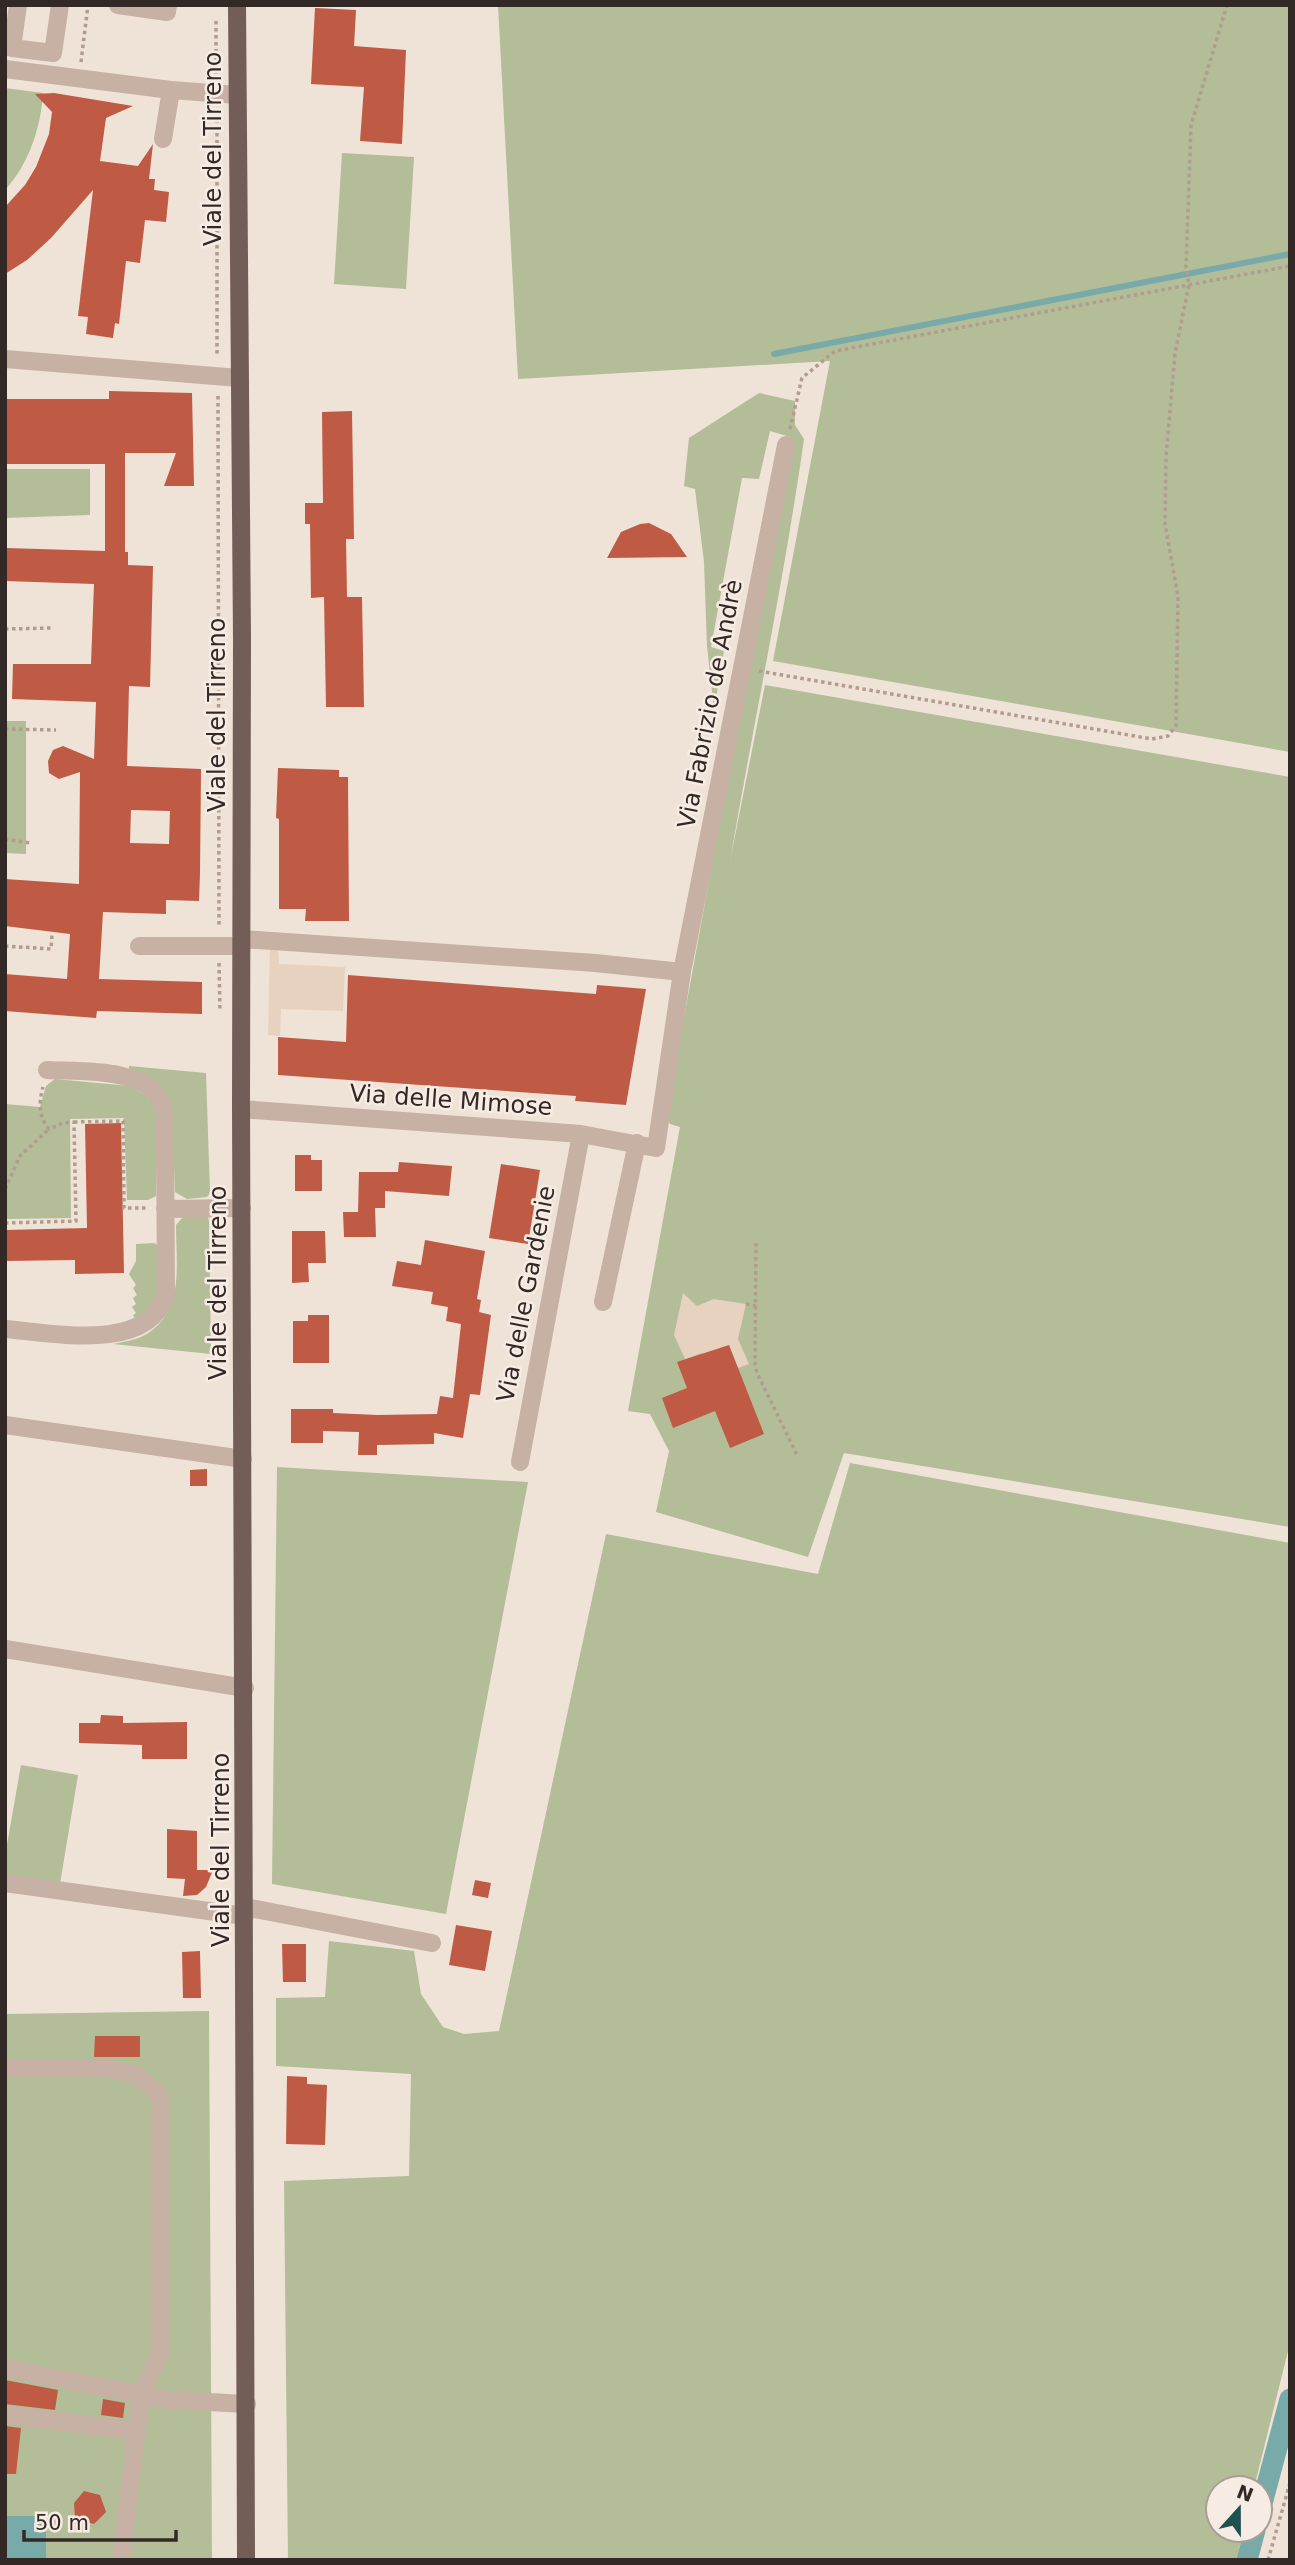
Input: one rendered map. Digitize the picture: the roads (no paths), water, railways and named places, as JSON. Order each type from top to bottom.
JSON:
[{"type":"main road","name":"Viale del Tirreno","points":[[237,5],[246,2560]]},
{"type":"street","points":[[18,5],[12,48],[53,53],[60,5]]},
{"type":"street","points":[[118,5],[167,12],[168,5]]},
{"type":"street","points":[[5,69],[170,90],[237,95]]},
{"type":"street","points":[[163,139],[170,90]]},
{"type":"street","points":[[5,359],[239,378]]},
{"type":"street","name":"Via Fabrizio de Andrè","points":[[656,1147],[682,972],[786,445]]},
{"type":"street","points":[[139,946],[242,942],[594,963],[682,972]]},
{"type":"street","points":[[5,1329],[85,1335],[126,1332],[149,1321],[162,1307],[166,1295],[164,1117],[161,1101],[148,1085],[130,1078],[47,1070]]},
{"type":"street","name":"Via delle Mimose","points":[[241,1109],[581,1134],[656,1147]]},
{"type":"street","name":"Via delle Gardenie","points":[[520,1462],[581,1134]]},
{"type":"street","points":[[603,1302],[637,1143]]},
{"type":"street","points":[[165,1209],[242,1208]]},
{"type":"street","points":[[5,1425],[243,1459]]},
{"type":"street","points":[[5,1649],[245,1688]]},
{"type":"street","points":[[5,1883],[245,1911],[432,1943]]},
{"type":"street","points":[[5,2068],[105,2067],[136,2074],[160,2096],[160,2354],[141,2395],[121,2560]]},
{"type":"street","points":[[5,2368],[169,2400],[247,2404]]},
{"type":"street","points":[[5,2415],[136,2431]]},
{"type":"water","points":[[7,2516],[46,2516],[46,2560],[7,2560]]},
{"type":"waterway","points":[[774,354],[1290,254]]},
{"type":"waterway","points":[[1270,2474],[1290,2399]]},
{"type":"waterway","points":[[1247,2560],[1251,2544]]}]
